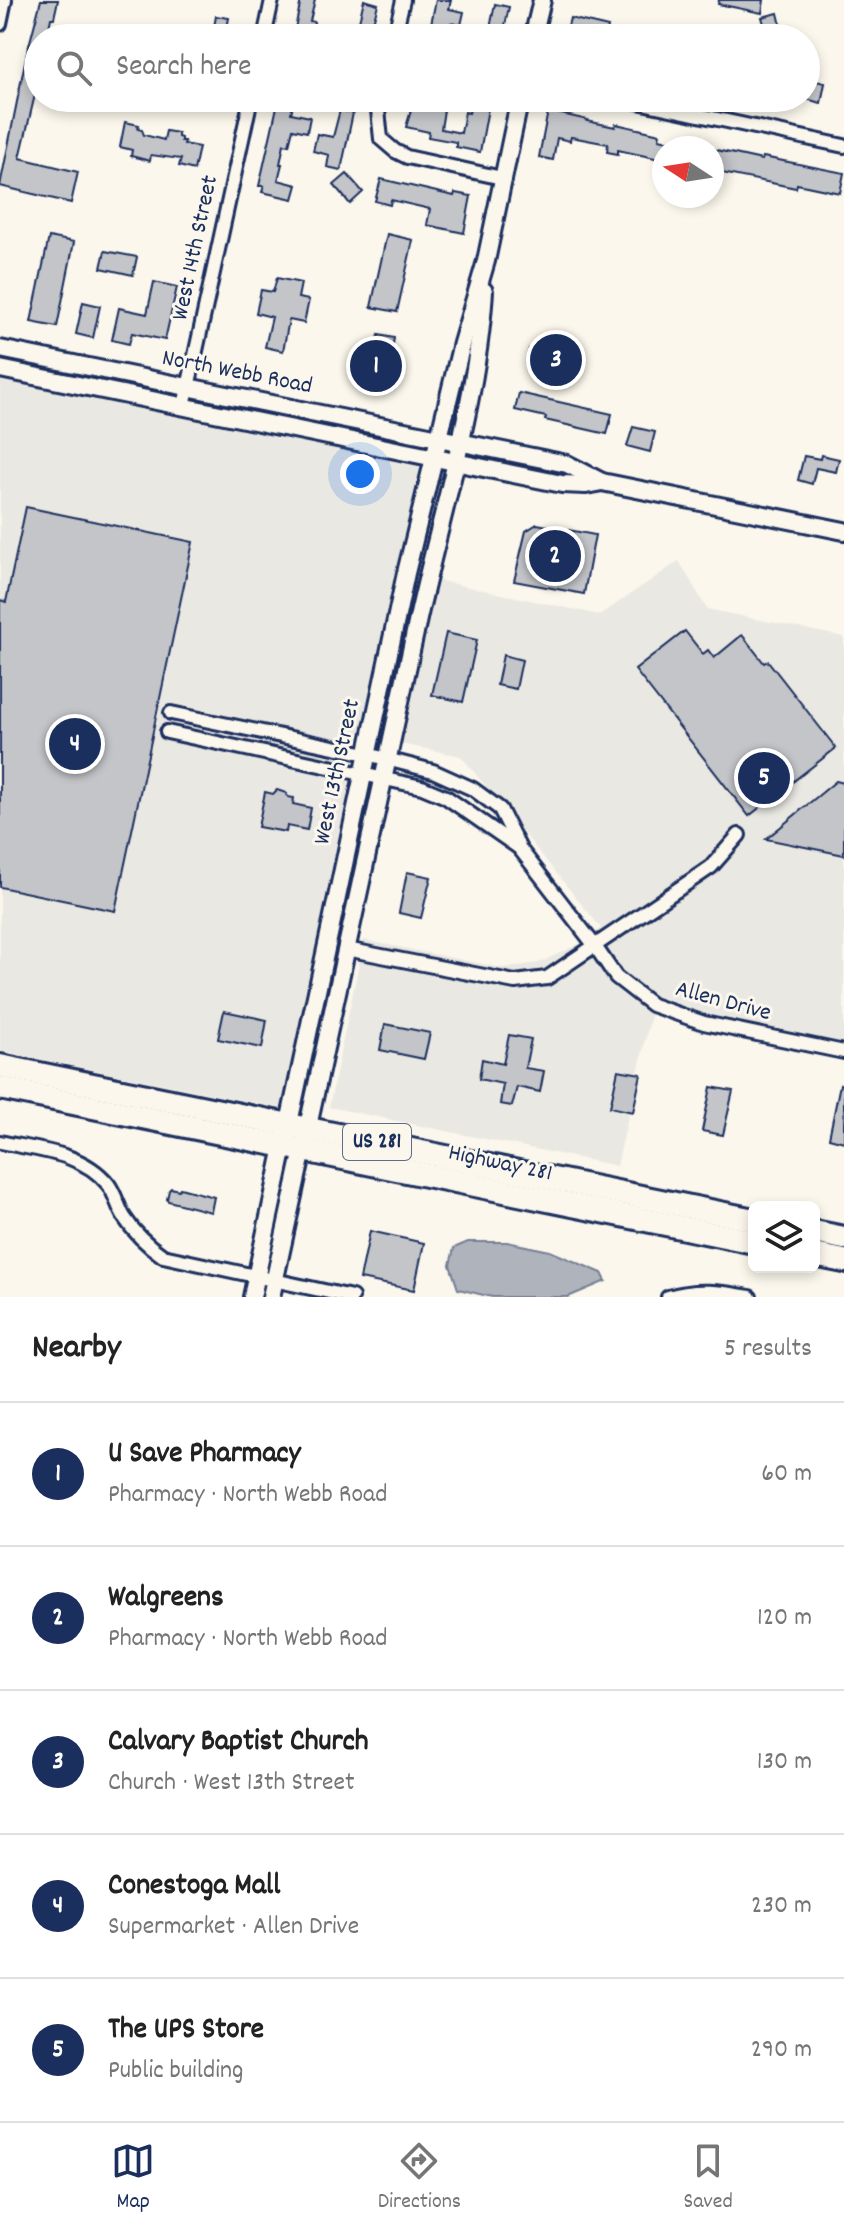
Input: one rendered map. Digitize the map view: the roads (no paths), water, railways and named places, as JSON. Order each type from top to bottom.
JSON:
[{"type":"highway","name":"Highway 281","points":[[0,1066],[748,1241]]},
{"type":"highway","name":"Highway 281","points":[[0,1088],[295,1137],[748,1219]]},
{"type":"highway","points":[[820,1233],[844,1238]]},
{"type":"highway","points":[[820,1256],[844,1261]]},
{"type":"main road","points":[[536,24],[542,0]]},
{"type":"main road","name":"West 13th Street","points":[[272,1289],[295,1137],[362,774],[406,573],[462,343],[486,261],[517,112]]},
{"type":"main road","name":"West 13th Street","points":[[252,1297],[346,949],[417,624],[456,463],[482,329],[486,261]]},
{"type":"main road","name":"North Webb Road","points":[[0,349],[567,464],[602,482],[844,531]]},
{"type":"main road","name":"North Webb Road","points":[[0,369],[562,484],[602,482]]},
{"type":"street","points":[[0,24],[5,0]]},
{"type":"street","points":[[267,24],[272,0]]},
{"type":"street","points":[[397,24],[403,0]]},
{"type":"street","name":"West 14th Street","points":[[184,406],[248,112]]},
{"type":"street","points":[[378,112],[381,139],[395,151],[407,157],[502,178]]},
{"type":"street","points":[[685,112],[844,146]]},
{"type":"street","name":"Allen Drive","points":[[171,713],[388,759],[433,771],[473,789],[500,809],[520,849],[616,977],[652,1005],[704,1023],[844,1052]]},
{"type":"street","name":"Allen Drive","points":[[167,732],[422,787],[446,797],[520,849]]},
{"type":"street","points":[[346,949],[515,982],[547,978],[711,867],[739,835]]},
{"type":"street","points":[[0,1142],[67,1156],[93,1169],[110,1186],[124,1217],[143,1242],[163,1256],[256,1277],[272,1289],[352,1297]]},
{"type":"street","points":[[668,1297],[701,1290],[750,1297]]},
{"type":"place","name":"Calvary Baptist Church","points":[[556,360]]},
{"type":"place","name":"U Save Pharmacy","points":[[376,366]]},
{"type":"place","name":"Walgreens","points":[[555,556]]},
{"type":"place","name":"Conestoga Mall","points":[[75,744]]},
{"type":"place","name":"The UPS Store","points":[[764,778]]}]
